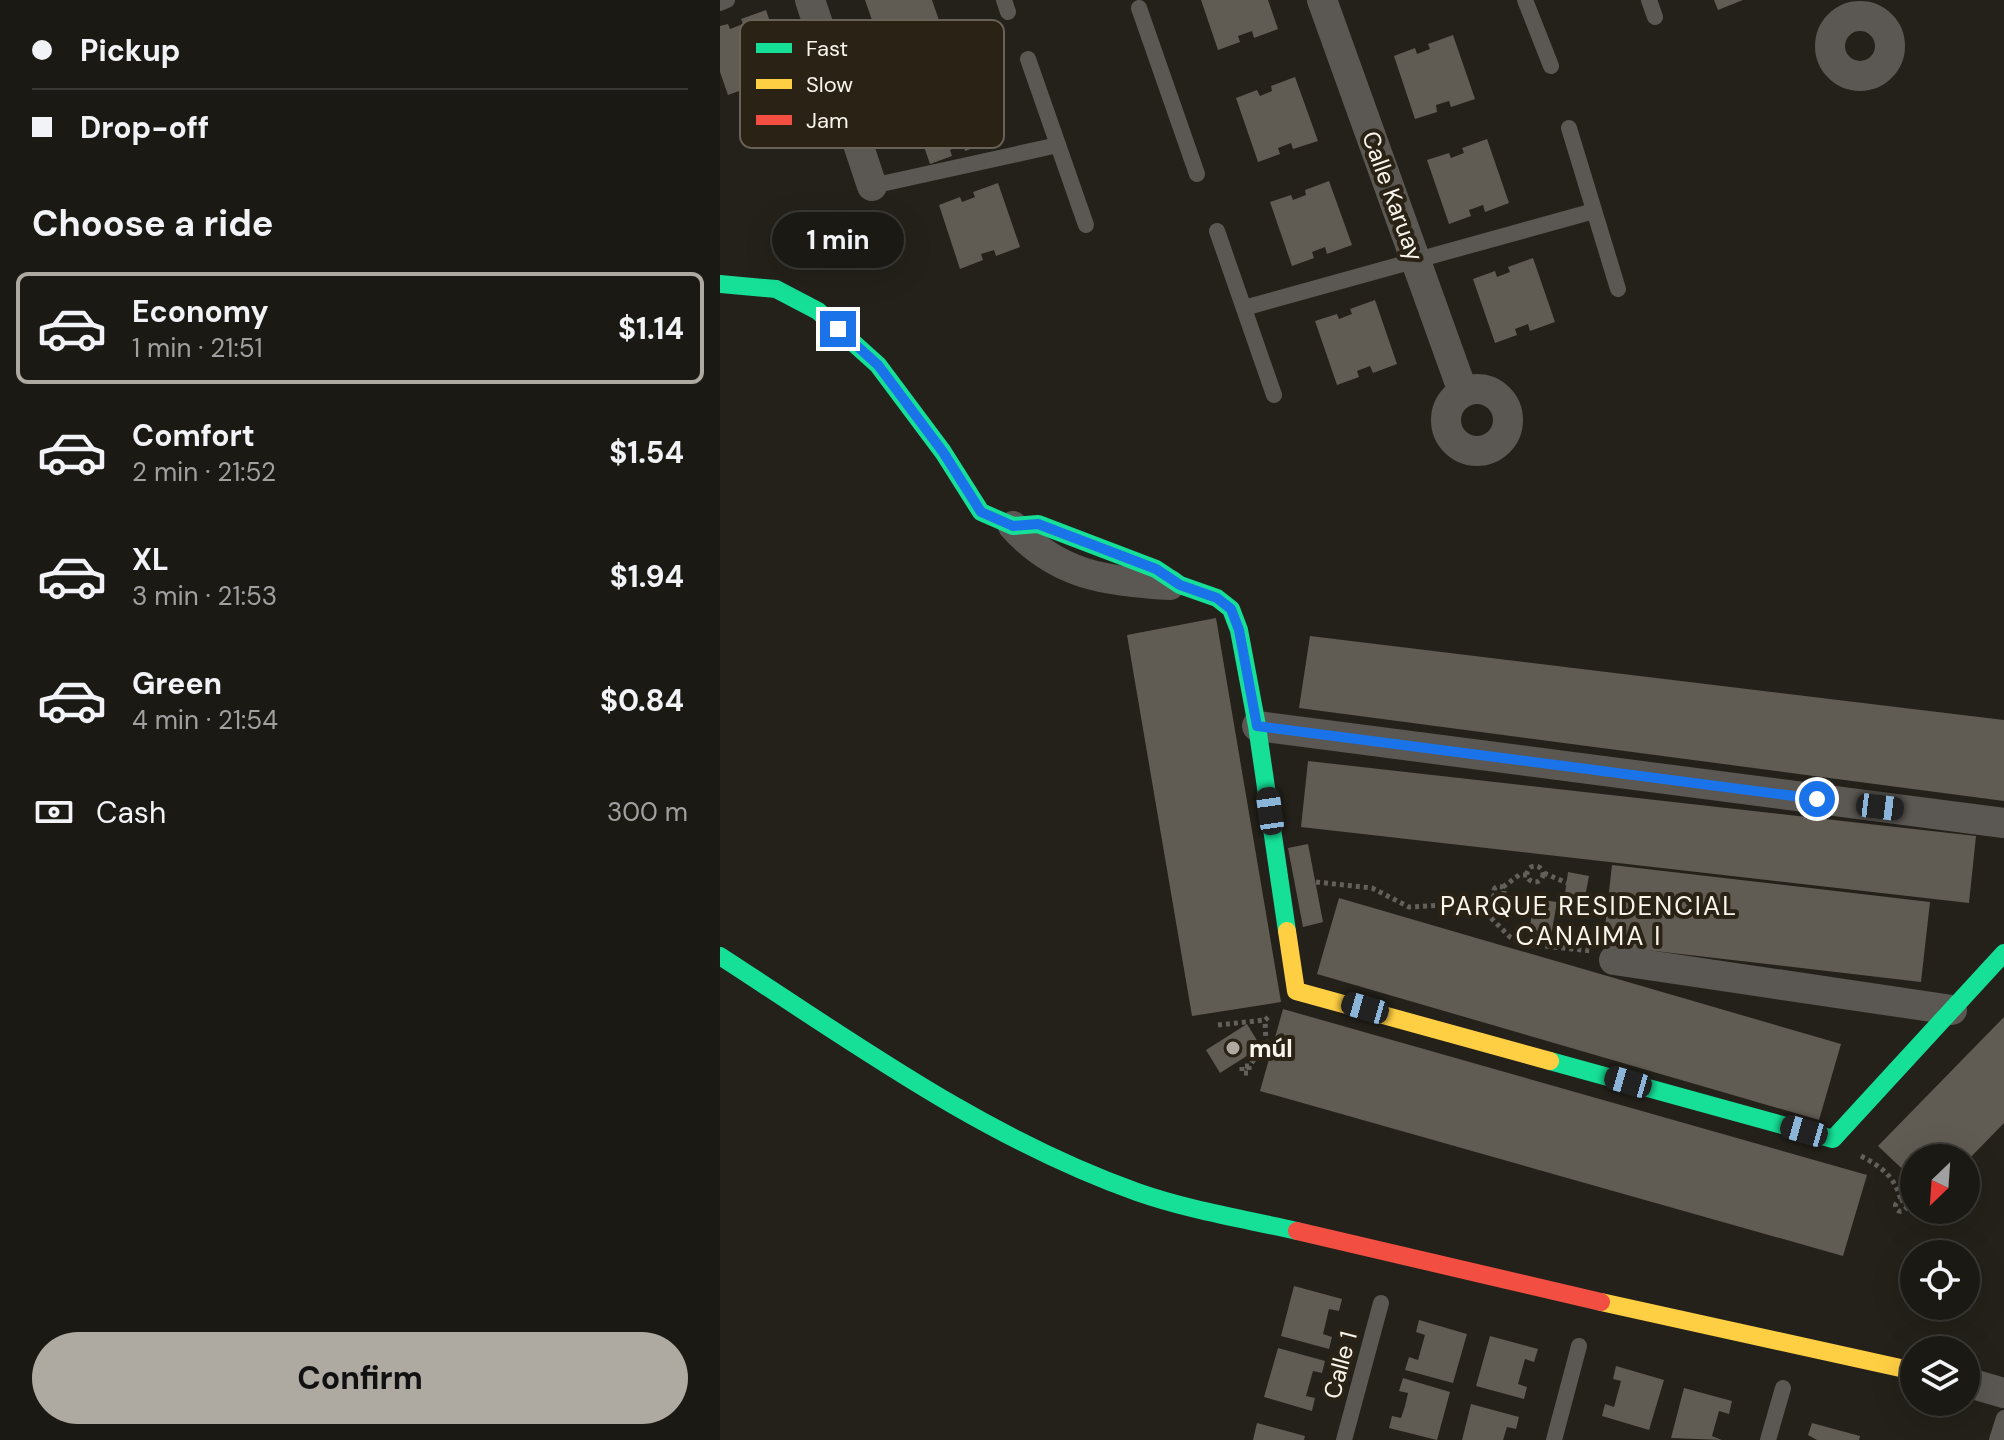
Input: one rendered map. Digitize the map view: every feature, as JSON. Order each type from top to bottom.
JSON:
[{"type":"street","points":[[810,0],[817,20]]},
{"type":"street","name":"Calle Karuay","points":[[1322,0],[1463,392]]},
{"type":"street","points":[[859,148],[872,186]]},
{"type":"street","points":[[720,284],[776,289],[818,311],[878,365],[943,452],[981,512],[1013,526],[1028,542],[1082,573],[1112,582],[1180,585],[1217,598],[1231,609],[1239,630],[1257,726],[1296,991],[1833,1139],[2004,953]]},
{"type":"street","points":[[1257,726],[2004,823]]},
{"type":"street","points":[[720,956],[941,1099],[1022,1144],[1139,1193],[1418,1261],[1900,1368]]},
{"type":"street","points":[[1614,960],[1952,1010]]},
{"type":"street","points":[[1980,1386],[2004,1393]]},
{"type":"lane","points":[[720,3],[727,0]]},
{"type":"lane","points":[[1525,0],[1551,66]]},
{"type":"lane","points":[[1649,0],[1655,17]]},
{"type":"lane","points":[[1139,8],[1197,174]]},
{"type":"lane","points":[[1028,59],[1086,225]]},
{"type":"lane","points":[[1569,128],[1618,289]]},
{"type":"lane","points":[[872,186],[1058,145]]},
{"type":"lane","points":[[1244,308],[1594,211]]},
{"type":"lane","points":[[1217,231],[1274,395]]},
{"type":"lane","name":"Calle 1","points":[[1344,1440],[1381,1303]]},
{"type":"lane","points":[[1554,1440],[1579,1346]]},
{"type":"lane","points":[[1768,1440],[1783,1388]]},
{"type":"lane","points":[[1997,1440],[2004,1418]]},
{"type":"path","points":[[1527,875],[1528,870],[1537,866],[1544,873],[1567,883]]},
{"type":"path","points":[[1484,911],[1495,894],[1495,887],[1503,887],[1519,875],[1527,875],[1533,882],[1539,882],[1544,873]]},
{"type":"path","points":[[1316,882],[1372,888],[1409,907],[1460,904],[1484,911],[1510,937],[1524,944],[1587,949],[1614,960]]},
{"type":"path","points":[[1503,887],[1503,894]]},
{"type":"path","points":[[1495,894],[1503,894],[1532,912]]},
{"type":"path","points":[[1218,1025],[1265,1020],[1296,991]]},
{"type":"path","points":[[1249,1066],[1266,1044],[1265,1020]]},
{"type":"path","points":[[1833,1139],[1884,1169],[1895,1181],[1900,1197]]},
{"type":"building","points":[[865,0],[932,0],[939,20],[872,20]]},
{"type":"building","points":[[1201,0],[1268,0],[1278,29],[1254,38],[1252,31],[1238,36],[1240,42],[1218,50]]},
{"type":"building","points":[[1714,0],[1743,0],[1718,10]]},
{"type":"building","points":[[766,10],[769,20],[741,20]]},
{"type":"building","points":[[728,24],[730,29],[740,25],[740,91],[728,95],[720,72],[720,26]]},
{"type":"building","points":[[1453,35],[1475,99],[1451,107],[1449,101],[1436,105],[1437,112],[1415,119],[1394,56],[1415,48],[1417,54],[1430,49],[1428,44]]},
{"type":"building","points":[[1295,77],[1318,141],[1293,149],[1291,143],[1278,148],[1280,154],[1258,162],[1236,98],[1257,90],[1260,96],[1272,91],[1271,86]]},
{"type":"building","points":[[1487,139],[1509,203],[1485,212],[1483,205],[1469,210],[1471,216],[1449,224],[1427,160],[1449,153],[1451,158],[1464,153],[1462,148]]},
{"type":"building","points":[[924,148],[954,148],[950,150],[952,156],[930,164]]},
{"type":"building","points":[[1329,181],[1352,245],[1327,254],[1325,247],[1312,252],[1314,258],[1292,266],[1270,202],[1291,195],[1293,200],[1306,195],[1305,190]]},
{"type":"building","points":[[998,183],[1020,247],[996,256],[994,250],[981,254],[983,260],[960,269],[939,205],[960,197],[962,202],[975,197],[973,192]]},
{"type":"building","points":[[1533,258],[1555,322],[1530,331],[1528,324],[1515,329],[1517,335],[1495,343],[1473,279],[1495,271],[1497,277],[1510,272],[1508,267]]},
{"type":"building","points":[[1375,300],[1397,364],[1373,373],[1370,366],[1357,371],[1359,377],[1337,385],[1315,321],[1337,314],[1339,319],[1352,314],[1350,309]]},
{"type":"building","points":[[1216,618],[1281,1002],[1192,1016],[1127,635]]},
{"type":"building","points":[[1310,636],[2004,720],[2004,801],[1299,708]]},
{"type":"building","points":[[1308,761],[1976,836],[1969,903],[1301,827]]},
{"type":"building","points":[[1308,844],[1323,922],[1303,927],[1288,848]]},
{"type":"building","points":[[1612,865],[1930,902],[1921,982],[1603,945]]},
{"type":"building","points":[[1568,872],[1589,876],[1585,897],[1565,894]]},
{"type":"building","points":[[1339,898],[1841,1044],[1819,1120],[1317,974]]},
{"type":"building","points":[[1534,899],[1557,902],[1551,936],[1529,933]]},
{"type":"building","points":[[1283,1009],[1867,1175],[1843,1256],[1260,1091]]},
{"type":"building","points":[[2004,1017],[2004,1123],[1980,1148],[1980,1144],[1900,1144],[1900,1167],[1878,1146]]},
{"type":"building","name":"múl","points":[[1247,1024],[1261,1047],[1220,1073],[1206,1050]]},
{"type":"building","points":[[1294,1286],[1342,1299],[1339,1311],[1329,1309],[1323,1334],[1332,1337],[1329,1349],[1281,1336]]},
{"type":"building","points":[[1419,1320],[1467,1334],[1453,1383],[1405,1370],[1409,1357],[1418,1360],[1425,1335],[1416,1332]]},
{"type":"building","points":[[1490,1336],[1538,1349],[1534,1362],[1525,1359],[1518,1384],[1527,1387],[1524,1399],[1476,1386]]},
{"type":"building","points":[[1278,1348],[1325,1361],[1322,1373],[1313,1371],[1306,1396],[1315,1398],[1312,1411],[1264,1397]]},
{"type":"building","points":[[1616,1366],[1664,1380],[1649,1430],[1602,1416],[1605,1404],[1614,1407],[1621,1381],[1613,1379]]},
{"type":"building","points":[[1403,1378],[1450,1392],[1437,1440],[1389,1428],[1392,1416],[1401,1418],[1405,1406],[1408,1393],[1399,1391]]},
{"type":"building","points":[[1684,1388],[1732,1401],[1729,1414],[1719,1411],[1712,1436],[1722,1440],[1671,1438]]},
{"type":"building","points":[[1471,1404],[1519,1417],[1516,1429],[1507,1427],[1503,1440],[1462,1440]]},
{"type":"building","points":[[1257,1423],[1305,1436],[1304,1440],[1253,1440]]},
{"type":"building","points":[[1812,1423],[1860,1436],[1859,1440],[1817,1440],[1808,1435]]},
{"type":"traffic: fast","points":[[720,284],[776,289],[818,311],[878,365],[943,452],[981,512],[1013,526],[1038,524],[1156,569],[1180,585],[1217,598],[1231,609],[1239,630],[1257,726],[1287,931]]},
{"type":"traffic: fast","points":[[1550,1061],[1833,1139],[2004,953]]},
{"type":"traffic: fast","points":[[720,956],[871,1055],[1027,1145],[1137,1192],[1196,1209],[1297,1231]]},
{"type":"traffic: slow","points":[[1287,931],[1296,991],[1550,1061]]},
{"type":"traffic: slow","points":[[1601,1302],[1900,1368]]},
{"type":"traffic: jam","points":[[1297,1231],[1601,1302]]},
{"type":"place","name":"múl","points":[[1233,1048]]},
{"type":"district","name":"PARQUE RESIDENCIAL CANAIMA I","points":[[1589,921]]},
{"type":"route","points":[[838,329],[878,365],[915,412],[981,512],[1013,526],[1038,524],[1156,569],[1180,585],[1217,598],[1231,609],[1239,630],[1257,726],[1817,799]]}]
